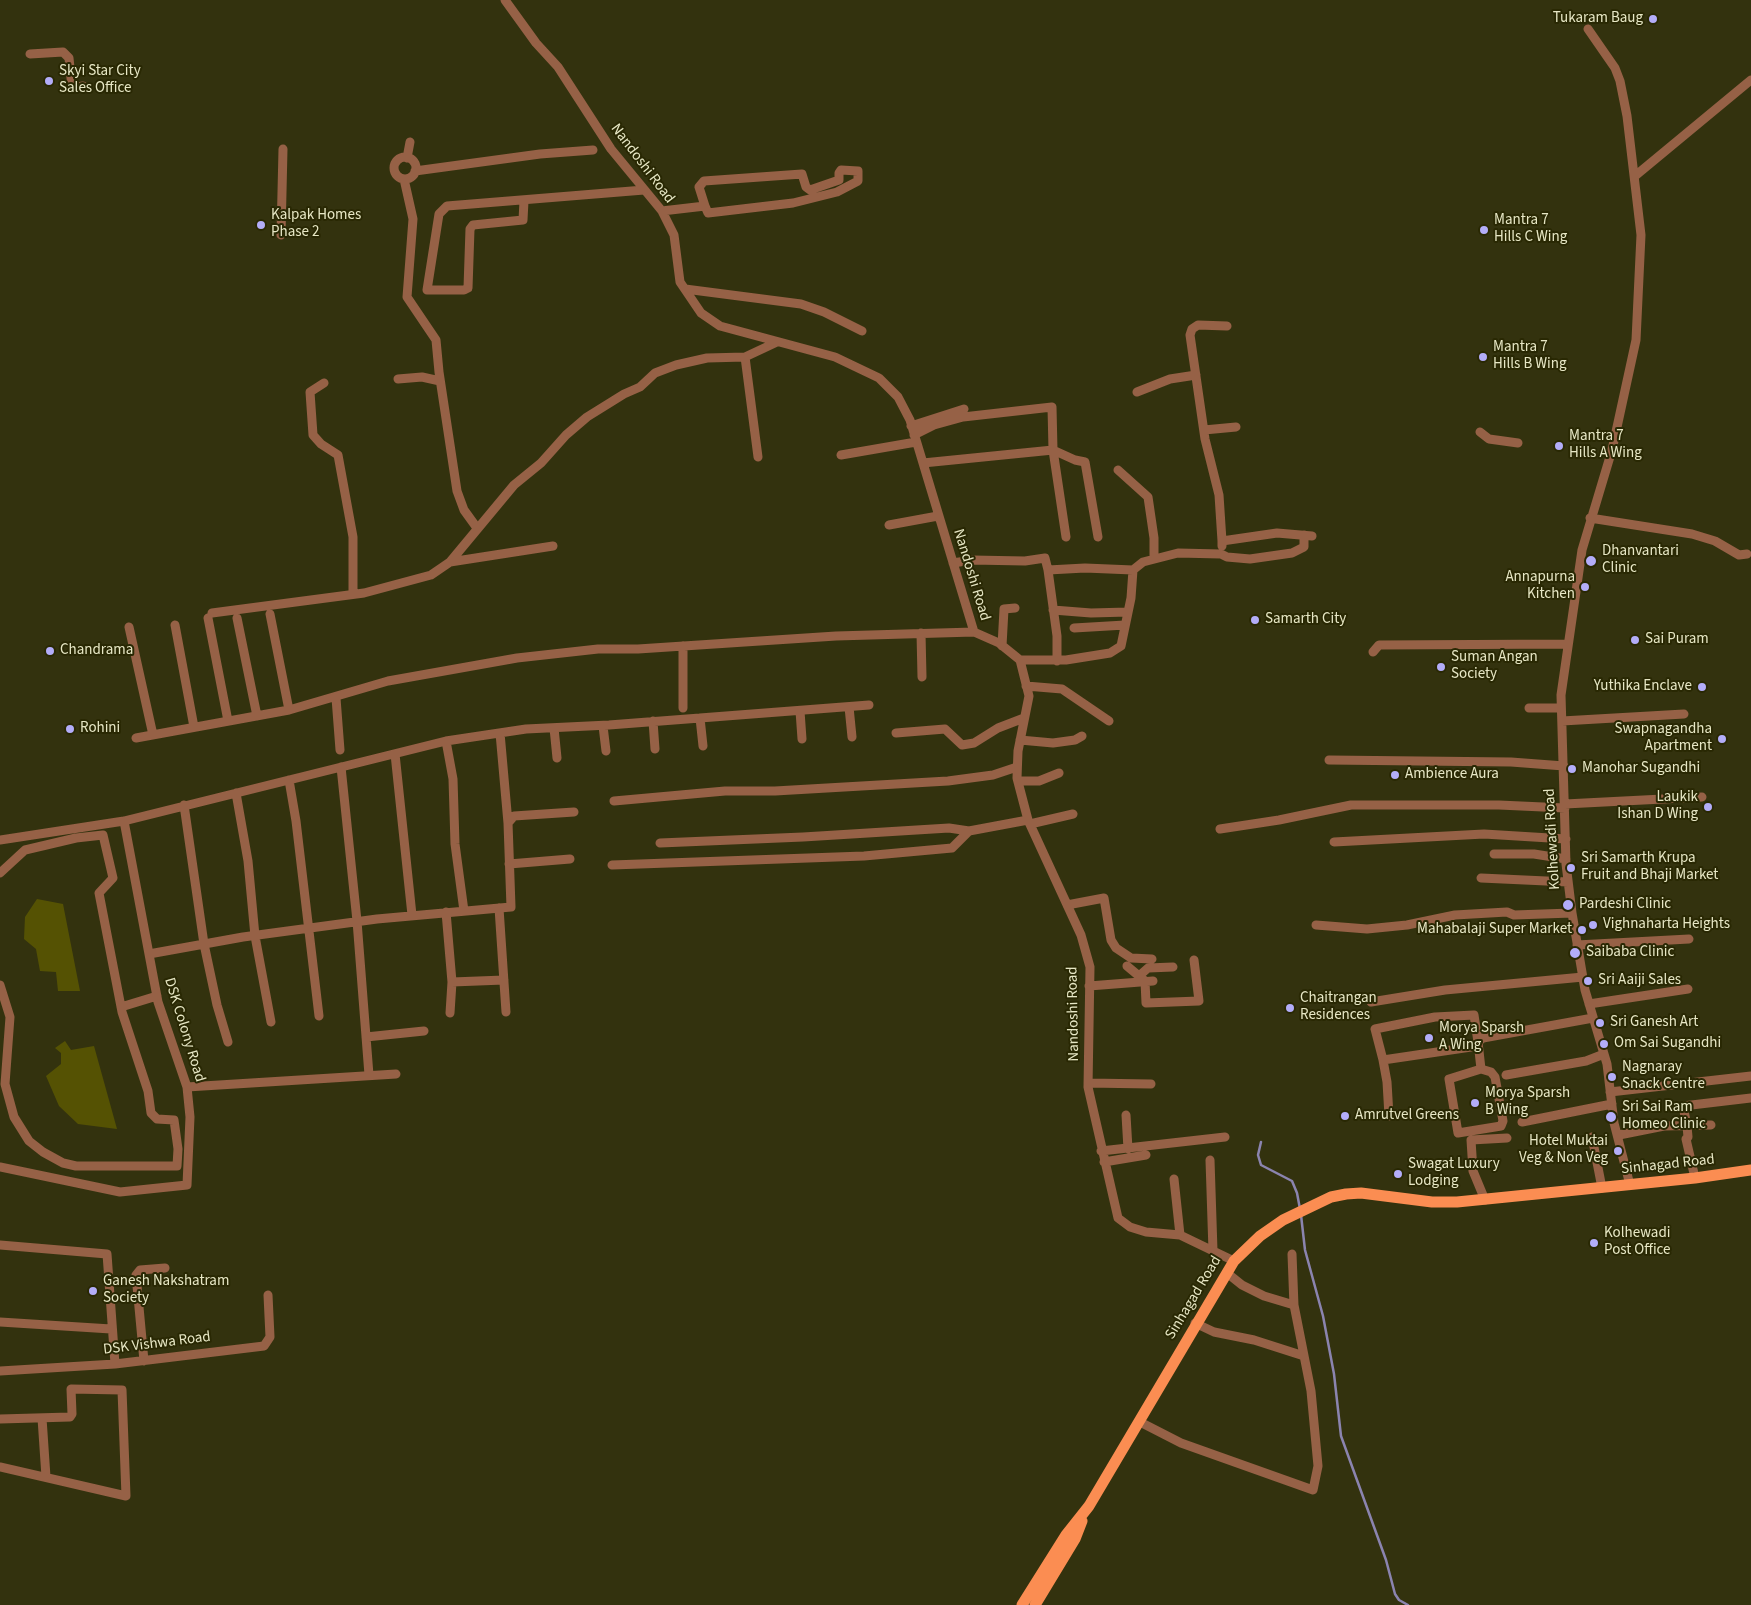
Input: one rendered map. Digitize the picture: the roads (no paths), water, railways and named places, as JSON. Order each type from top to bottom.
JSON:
[{"type":"main road","name":"Sinhagad Road","points":[[1022,1605],[1066,1534],[1089,1506],[1234,1261],[1260,1236],[1283,1220],[1331,1197],[1361,1193],[1432,1202],[1485,1200],[1696,1178],[1751,1170]]},
{"type":"main road","name":"Sinhagad Road","points":[[1035,1605],[1075,1539],[1089,1506]]},
{"type":"street","name":"Nandoshi Road","points":[[506,0],[536,43],[558,67],[611,149],[662,211],[674,235],[680,282],[701,314],[720,326],[835,357],[879,378],[898,397],[912,426],[974,632],[1002,646],[1020,660],[1028,696],[1020,740],[1018,781],[1029,822],[1081,935],[1090,967],[1088,1083],[1101,1151],[1118,1218],[1130,1227],[1146,1232],[1180,1235],[1234,1261]]},
{"type":"street","name":"Kolhewadi Road","points":[[1588,30],[1617,74],[1627,116],[1641,227],[1637,331],[1612,450],[1590,518],[1582,550],[1561,695],[1566,859],[1572,913],[1583,976],[1604,1054],[1612,1104],[1630,1185]]},
{"type":"street","points":[[30,54],[62,52],[69,58],[72,88],[83,86]]},
{"type":"street","points":[[1635,176],[1751,80]]},
{"type":"street","points":[[407,158],[410,142]]},
{"type":"street","points":[[282,235],[283,149]]},
{"type":"street","points":[[415,171],[540,154],[593,150]]},
{"type":"street","points":[[407,158],[415,164],[415,171],[411,177],[404,179],[395,174],[394,166],[397,160],[407,158]]},
{"type":"street","points":[[841,170],[858,171],[858,182],[836,192],[815,198],[793,203],[708,212],[705,206],[699,187],[704,181],[802,174],[806,187],[810,190],[839,180],[841,170]]},
{"type":"street","points":[[404,179],[413,220],[407,297],[436,340],[440,382],[457,491],[464,509],[477,528]]},
{"type":"street","points":[[524,201],[523,220],[473,225],[470,229],[468,288],[464,290],[427,290],[438,214],[446,206],[644,190]]},
{"type":"street","points":[[662,211],[705,206]]},
{"type":"street","points":[[685,289],[802,304],[824,312],[862,332]]},
{"type":"street","points":[[1218,554],[1222,541],[1219,496],[1204,430],[1190,335],[1192,329],[1201,325],[1226,326]]},
{"type":"street","points":[[228,721],[210,616],[353,594],[431,575],[450,562],[514,485],[541,463],[566,435],[587,417],[624,394],[640,387],[656,373],[676,365],[707,358],[745,357],[777,342]]},
{"type":"street","points":[[745,357],[758,457]]},
{"type":"street","points":[[1136,392],[1170,379],[1196,375]]},
{"type":"street","points":[[398,379],[422,377],[440,382]]},
{"type":"street","points":[[324,383],[310,392],[314,435],[321,444],[338,455],[352,537],[353,594]]},
{"type":"street","points":[[841,455],[915,439],[934,425],[963,417],[1052,407],[1054,450],[1066,537]]},
{"type":"street","points":[[912,426],[964,409]]},
{"type":"street","points":[[1204,430],[1236,427]]},
{"type":"street","points":[[1480,432],[1490,439],[1518,443]]},
{"type":"street","points":[[923,463],[1054,450],[1075,460],[1085,462],[1098,537]]},
{"type":"street","points":[[1118,470],[1148,498],[1154,538],[1154,559]]},
{"type":"street","points":[[889,524],[938,516]]},
{"type":"street","points":[[1590,518],[1692,534],[1715,541],[1739,555],[1747,554]]},
{"type":"street","points":[[1020,660],[1056,661],[1110,653],[1121,646],[1126,625],[1133,570],[1142,562],[1178,553],[1218,554],[1227,557],[1250,558],[1292,553],[1304,547],[1308,536],[1277,533],[1222,541]]},
{"type":"street","points":[[450,562],[553,546]]},
{"type":"street","points":[[953,562],[972,560],[1025,561],[1045,558],[1058,636],[1056,661]]},
{"type":"street","points":[[1048,570],[1085,568],[1133,570]]},
{"type":"street","points":[[1002,646],[1004,609],[1015,608]]},
{"type":"street","points":[[1053,610],[1091,613],[1128,612]]},
{"type":"street","points":[[270,614],[288,710]]},
{"type":"street","points":[[237,618],[258,716]]},
{"type":"street","points":[[175,625],[194,727]]},
{"type":"street","points":[[1074,628],[1126,625]]},
{"type":"street","points":[[129,627],[153,734]]},
{"type":"street","points":[[136,738],[288,710],[336,698],[388,681],[517,658],[598,649],[683,646],[836,636],[974,632]]},
{"type":"street","points":[[921,633],[922,677]]},
{"type":"street","points":[[1373,652],[1379,645],[1568,644]]},
{"type":"street","points":[[683,646],[683,708]]},
{"type":"street","points":[[1026,686],[1062,689],[1110,721]]},
{"type":"street","points":[[336,698],[340,750]]},
{"type":"street","points":[[0,840],[124,821],[446,741],[554,728],[603,726],[869,705]]},
{"type":"street","points":[[849,707],[852,737]]},
{"type":"street","points":[[1529,708],[1562,708]]},
{"type":"street","points":[[800,711],[802,739]]},
{"type":"street","points":[[1562,721],[1684,714]]},
{"type":"street","points":[[700,718],[703,746]]},
{"type":"street","points":[[896,733],[945,729],[962,745],[984,738],[998,728],[1024,718]]},
{"type":"street","points":[[653,721],[655,749]]},
{"type":"street","points":[[603,726],[606,751]]},
{"type":"street","points":[[554,728],[557,758]]},
{"type":"street","points":[[149,954],[357,921],[511,906],[508,823],[500,733]]},
{"type":"street","points":[[1020,740],[1054,742],[1074,740],[1082,736]]},
{"type":"street","points":[[446,741],[453,779],[455,844],[464,911]]},
{"type":"street","points":[[395,754],[412,916]]},
{"type":"street","points":[[1329,760],[1511,762],[1564,766]]},
{"type":"street","points":[[341,766],[357,921],[369,1074]]},
{"type":"street","points":[[614,801],[725,791],[775,791],[948,781],[993,775],[1018,767]]},
{"type":"street","points":[[1018,781],[1038,781],[1059,773]]},
{"type":"street","points":[[289,780],[310,928],[319,1016]]},
{"type":"street","points":[[236,793],[248,861],[255,936],[271,1022]]},
{"type":"street","points":[[1220,829],[1279,820],[1351,805],[1565,806],[1702,797]]},
{"type":"street","points":[[184,805],[204,944],[217,1005],[228,1042]]},
{"type":"street","points":[[508,823],[514,816],[574,812]]},
{"type":"street","points":[[660,843],[852,835],[949,828],[970,832],[1073,814]]},
{"type":"street","name":"DSK Colony Road","points":[[0,1167],[120,1192],[187,1185],[190,1117],[187,1087],[157,996],[124,821]]},
{"type":"street","points":[[612,864],[864,856],[952,848],[970,832]]},
{"type":"street","points":[[1334,842],[1484,834],[1566,839]]},
{"type":"street","points":[[0,873],[25,850],[76,838],[103,835],[113,878],[99,893],[121,1007],[148,1091],[151,1113],[157,1119],[174,1120],[178,1149],[177,1166],[76,1166],[44,1152],[29,1141],[14,1118],[6,1084],[5,1017],[0,985]]},
{"type":"street","points":[[1494,854],[1534,854],[1566,859]]},
{"type":"street","points":[[509,864],[570,859]]},
{"type":"street","points":[[1481,878],[1568,882]]},
{"type":"street","points":[[1067,905],[1104,898],[1111,940],[1116,948],[1150,973]]},
{"type":"street","points":[[499,908],[506,1012]]},
{"type":"street","points":[[446,912],[452,982],[450,1013]]},
{"type":"street","points":[[1316,925],[1367,930],[1407,925],[1455,915],[1507,912],[1514,916],[1572,913]]},
{"type":"street","points":[[1577,945],[1689,939]]},
{"type":"street","points":[[1150,973],[1146,1003],[1199,1001],[1194,960]]},
{"type":"street","points":[[1127,966],[1150,973]]},
{"type":"street","points":[[1089,986],[1173,967]]},
{"type":"street","points":[[1371,1002],[1445,990],[1583,976]]},
{"type":"street","points":[[452,982],[504,980]]},
{"type":"street","points":[[1589,1004],[1688,989]]},
{"type":"street","points":[[121,1007],[157,996]]},
{"type":"street","points":[[1389,1116],[1387,1082],[1375,1028],[1436,1017],[1474,1015],[1481,1069]]},
{"type":"street","points":[[1382,1060],[1471,1047],[1483,1038],[1593,1018]]},
{"type":"street","points":[[366,1037],[424,1032]]},
{"type":"street","points":[[1506,1075],[1586,1061],[1604,1054]]},
{"type":"street","points":[[1481,1069],[1491,1072],[1496,1078],[1503,1122],[1501,1126],[1458,1133],[1450,1079],[1481,1069]]},
{"type":"street","points":[[187,1087],[369,1074],[396,1074]]},
{"type":"street","points":[[1610,1092],[1751,1076]]},
{"type":"street","points":[[1088,1083],[1151,1084]]},
{"type":"street","points":[[1696,1178],[1686,1139],[1688,1137],[1687,1126],[1683,1106],[1751,1098]]},
{"type":"street","points":[[1522,1122],[1612,1104]]},
{"type":"street","points":[[1126,1115],[1128,1149]]},
{"type":"street","points":[[1619,1136],[1664,1126],[1712,1125]]},
{"type":"street","points":[[1101,1151],[1225,1137]]},
{"type":"street","points":[[1592,1137],[1602,1188]]},
{"type":"street","points":[[1485,1200],[1473,1171],[1471,1140],[1507,1138]]},
{"type":"street","points":[[1104,1162],[1146,1155]]},
{"type":"street","points":[[1210,1160],[1213,1251]]},
{"type":"street","points":[[1174,1179],[1180,1235]]},
{"type":"street","points":[[0,1245],[106,1254],[115,1364]]},
{"type":"street","points":[[1140,1422],[1181,1443],[1313,1490],[1318,1466],[1311,1391],[1294,1306],[1292,1254]]},
{"type":"street","points":[[144,1361],[136,1274],[140,1270],[166,1268]]},
{"type":"street","points":[[1227,1274],[1242,1285],[1264,1296],[1294,1306]]},
{"type":"street","name":"DSK Vishwa Road","points":[[0,1371],[115,1364],[267,1345],[270,1337],[268,1296]]},
{"type":"street","points":[[0,1322],[111,1329]]},
{"type":"street","points":[[1196,1323],[1214,1332],[1254,1340],[1304,1356]]},
{"type":"street","points":[[0,1419],[70,1418],[72,1414],[72,1389],[122,1390],[126,1496],[0,1467]]},
{"type":"street","points":[[42,1418],[46,1477]]},
{"type":"waterway","points":[[1261,1142],[1258,1155],[1261,1165],[1292,1181],[1297,1193],[1300,1209]]},
{"type":"waterway","points":[[1301,1215],[1305,1250],[1323,1316],[1334,1374],[1341,1436],[1386,1560],[1395,1594],[1399,1600],[1408,1605]]},
{"type":"place","name":"Tukaram Baug","points":[[1653,19]]},
{"type":"place","name":"Skyi Star City Sales Office","points":[[49,81]]},
{"type":"place","name":"Kalpak Homes Phase 2","points":[[261,225]]},
{"type":"place","name":"Mantra 7 Hills C Wing","points":[[1484,230]]},
{"type":"place","name":"Mantra 7 Hills B Wing","points":[[1483,357]]},
{"type":"place","name":"Mantra 7 Hills A Wing","points":[[1559,446]]},
{"type":"place","name":"Dhanvantari Clinic","points":[[1591,561]]},
{"type":"place","name":"Annapurna Kitchen","points":[[1585,587]]},
{"type":"place","name":"Samarth City","points":[[1255,620]]},
{"type":"place","name":"Sai Puram","points":[[1635,640]]},
{"type":"place","name":"Chandrama","points":[[50,651]]},
{"type":"place","name":"Suman Angan Society","points":[[1441,667]]},
{"type":"place","name":"Yuthika Enclave","points":[[1702,687]]},
{"type":"place","name":"Rohini","points":[[70,729]]},
{"type":"place","name":"Swapnagandha Apartment","points":[[1722,739]]},
{"type":"place","name":"Manohar Sugandhi","points":[[1572,769]]},
{"type":"place","name":"Ambience Aura","points":[[1395,775]]},
{"type":"place","name":"Laukik Ishan D Wing","points":[[1708,807]]},
{"type":"place","name":"Sri Samarth Krupa Fruit and Bhaji Market","points":[[1571,868]]},
{"type":"place","name":"Pardeshi Clinic","points":[[1568,905]]},
{"type":"place","name":"Vighnaharta Heights","points":[[1593,925]]},
{"type":"place","name":"Mahabalaji Super Market","points":[[1582,930]]},
{"type":"place","name":"Saibaba Clinic","points":[[1575,953]]},
{"type":"place","name":"Sri Aaiji Sales","points":[[1588,981]]},
{"type":"place","name":"Chaitrangan Residences","points":[[1290,1008]]},
{"type":"place","name":"Sri Ganesh Art","points":[[1600,1023]]},
{"type":"place","name":"Morya Sparsh A Wing","points":[[1429,1038]]},
{"type":"place","name":"Om Sai Sugandhi","points":[[1604,1044]]},
{"type":"place","name":"Nagnaray Snack Centre","points":[[1612,1077]]},
{"type":"place","name":"Morya Sparsh B Wing","points":[[1475,1103]]},
{"type":"place","name":"Amrutvel Greens","points":[[1345,1116]]},
{"type":"place","name":"Sri Sai Ram Homeo Clinic","points":[[1611,1117]]},
{"type":"place","name":"Hotel Muktai Veg & Non Veg","points":[[1618,1151]]},
{"type":"place","name":"Swagat Luxury Lodging","points":[[1398,1174]]},
{"type":"place","name":"Kolhewadi Post Office","points":[[1594,1243]]},
{"type":"place","name":"Ganesh Nakshatram Society","points":[[93,1291]]}]
